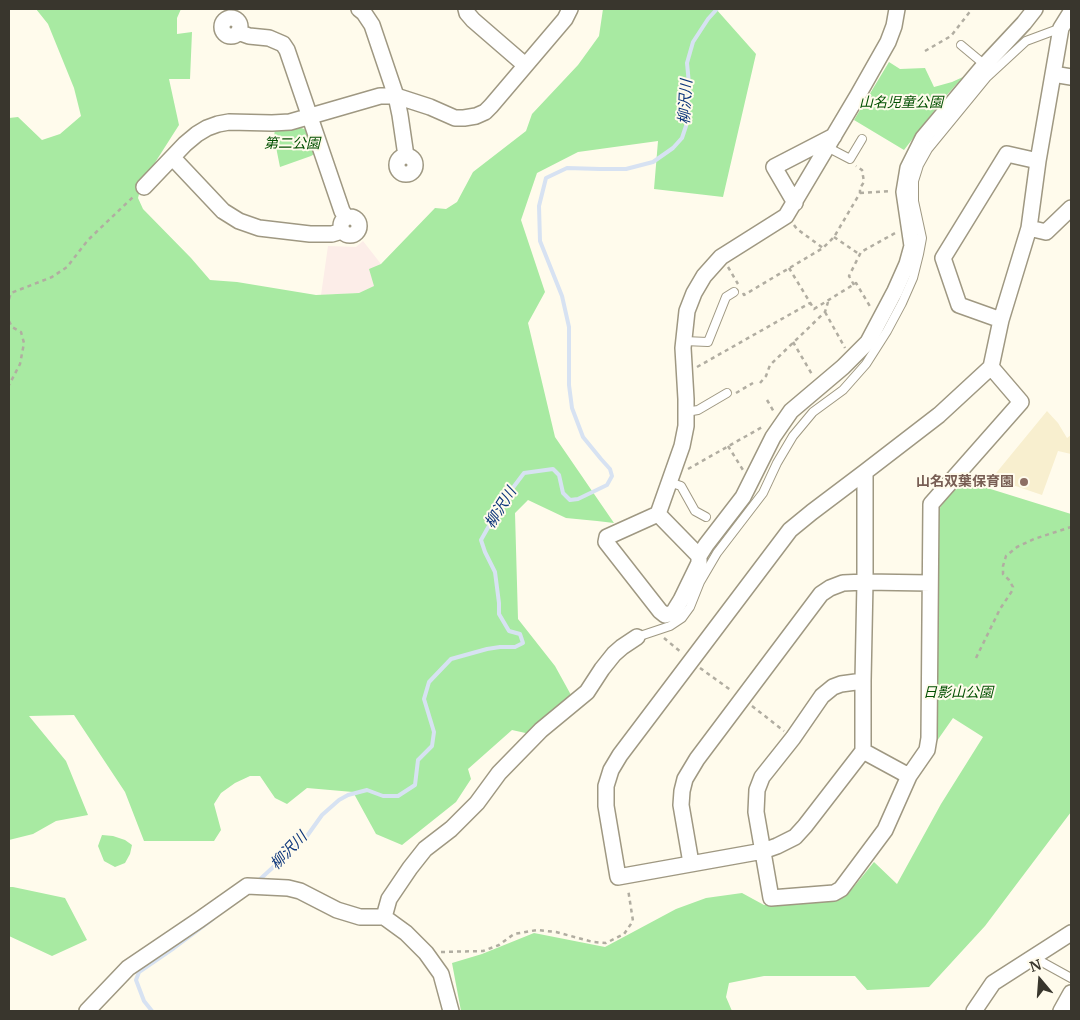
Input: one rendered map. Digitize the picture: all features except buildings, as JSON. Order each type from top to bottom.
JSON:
[{"type":"street","points":[[359,9],[372,25],[396,96],[406,156]]},
{"type":"street","points":[[466,9],[467,13],[474,20],[525,65]]},
{"type":"street","points":[[144,187],[197,134],[218,124],[229,122],[282,123],[310,117],[380,96],[396,96],[455,118],[476,116],[491,106],[565,19],[570,9]]},
{"type":"street","points":[[658,514],[699,556],[700,563],[673,613],[665,615],[606,542],[607,537],[658,514],[682,446],[686,426],[684,341],[687,311],[694,293],[704,276],[721,257],[786,216],[888,42],[894,26],[897,9]]},
{"type":"street","points":[[699,556],[743,496],[773,437],[791,411],[843,367],[868,342],[895,291],[907,264],[912,246],[904,192],[908,168],[985,65],[1035,9]]},
{"type":"street","points":[[866,472],[866,582],[862,681],[863,751],[795,837],[763,851],[618,877],[606,806],[606,786],[611,770],[620,755],[790,530],[939,415],[991,367],[1028,228],[1054,74],[1071,12]]},
{"type":"street","points":[[173,158],[223,211],[239,221],[259,228],[310,234],[332,234],[344,224],[342,211],[287,50],[283,44],[269,38],[248,36],[238,32]]},
{"type":"street","points":[[1054,74],[1071,77]]},
{"type":"street","points":[[795,203],[774,168],[831,141]]},
{"type":"street","points":[[1002,320],[959,305],[943,258],[1007,154],[1038,161]]},
{"type":"street","points":[[1028,228],[1046,232],[1071,208]]},
{"type":"street","points":[[862,681],[841,684],[822,696],[793,738],[762,777],[757,790],[756,812],[771,898],[834,893],[841,889],[885,830],[909,776],[927,750],[929,738],[931,504],[1021,402],[991,367]]},
{"type":"street","points":[[691,864],[681,805],[685,779],[696,759],[821,594],[843,583],[930,583]]},
{"type":"street","points":[[384,917],[389,899],[425,849],[451,829],[477,803],[499,773],[541,730],[587,692],[614,654],[638,637]]},
{"type":"street","points":[[863,751],[909,776]]},
{"type":"street","points":[[87,1011],[128,968],[198,920],[254,886],[288,888],[300,891],[337,910],[360,917],[384,917],[406,932],[426,953],[441,974],[451,1011]]},
{"type":"street","points":[[974,1011],[993,983],[1071,933]]},
{"type":"street","points":[[1061,1011],[1071,993]]},
{"type":"lane","points":[[638,637],[670,626],[682,618],[690,607],[700,582],[717,553],[763,493],[793,436],[814,412],[842,390],[866,364],[887,331],[913,278],[919,254],[922,238],[914,202],[914,181],[925,144],[987,77],[1026,41],[1066,29]]},
{"type":"lane","points":[[960,45],[985,65]]},
{"type":"lane","points":[[831,141],[850,159],[862,139]]},
{"type":"lane","points":[[684,341],[708,342],[726,298],[734,292]]},
{"type":"lane","points":[[686,412],[698,410],[727,393]]},
{"type":"lane","points":[[669,482],[681,486],[695,510],[706,517]]},
{"type":"lane","points":[[1033,957],[1071,978]]},
{"type":"path","points":[[925,51],[951,36],[972,9]]},
{"type":"path","points":[[732,274],[744,295],[823,248],[834,237],[860,193],[860,188],[864,182],[862,170],[850,159]]},
{"type":"path","points":[[9,299],[11,293],[52,277],[67,267],[88,240],[144,187]]},
{"type":"path","points":[[860,193],[898,191]]},
{"type":"path","points":[[797,229],[823,248]]},
{"type":"path","points":[[854,285],[849,276],[859,254],[903,229]]},
{"type":"path","points":[[834,237],[859,254]]},
{"type":"path","points":[[789,268],[814,309],[856,283],[875,315]]},
{"type":"path","points":[[760,383],[766,376],[770,364],[825,312],[828,300]]},
{"type":"path","points":[[692,371],[810,303]]},
{"type":"path","points":[[825,312],[848,354]]},
{"type":"path","points":[[9,321],[12,328],[21,332],[24,343],[20,364],[9,385]]},
{"type":"path","points":[[793,342],[816,382]]},
{"type":"path","points":[[727,393],[736,393],[753,383]]},
{"type":"path","points":[[767,400],[778,418]]},
{"type":"path","points":[[688,468],[769,423]]},
{"type":"path","points":[[728,446],[742,470],[747,472]]},
{"type":"path","points":[[976,658],[1000,609],[1012,591],[1013,587],[1003,574],[1006,556],[1017,547],[1071,527]]},
{"type":"path","points":[[656,631],[690,660],[793,738]]},
{"type":"path","points":[[426,953],[483,951],[499,945],[514,934],[537,930],[556,932],[593,942],[606,943],[624,934],[633,920],[626,875]]},
{"type":"shaded area","points":[[363,241],[381,264],[375,286],[360,293],[321,295],[328,246],[356,247]]},
{"type":"shaded area","points":[[1047,411],[1058,423],[1067,438],[1071,435],[1071,454],[1058,451],[1042,495],[992,478]]},
{"type":"green space","points":[[36,9],[181,9],[177,18],[177,34],[192,32],[190,79],[169,79],[179,125],[142,183],[138,198],[143,209],[210,280],[237,282],[316,295],[359,293],[374,286],[369,269],[381,264],[435,208],[446,209],[457,202],[473,172],[526,131],[532,114],[578,65],[599,36],[603,9],[716,9],[756,54],[723,197],[654,189],[658,141],[578,152],[537,173],[521,220],[545,292],[528,323],[555,437],[614,523],[566,518],[528,500],[515,513],[518,619],[555,666],[571,695],[530,734],[512,730],[468,769],[471,779],[456,802],[402,845],[376,834],[353,792],[307,788],[287,804],[275,798],[260,776],[250,776],[235,783],[221,793],[214,804],[221,830],[214,841],[144,841],[125,792],[74,715],[29,716],[66,761],[88,815],[56,821],[33,834],[9,840],[9,118],[18,117],[42,140],[60,134],[81,116],[74,88],[48,24]]},
{"type":"green space","name":"山名児童公園","points":[[889,62],[900,69],[925,68],[934,87],[963,77],[904,150],[854,120]]},
{"type":"green space","name":"第二公園","points":[[299,127],[309,131],[316,153],[280,167],[274,137],[275,129]]},
{"type":"green space","name":"日影山公園","points":[[968,482],[1071,514],[1071,812],[985,926],[929,987],[867,990],[855,976],[764,976],[729,983],[726,997],[732,1011],[461,1011],[452,963],[482,954],[534,933],[605,947],[676,909],[706,898],[742,893],[764,905],[834,898],[848,894],[874,862],[897,884],[941,804],[983,737],[953,718],[932,748],[934,634],[938,595],[939,509],[950,493]]},
{"type":"green space","points":[[102,835],[125,840],[132,845],[125,863],[115,867],[104,861],[98,846]]},
{"type":"green space","points":[[9,887],[65,898],[87,940],[52,956],[9,936]]},
{"type":"waterway","name":"柳沢川","points":[[257,882],[307,836],[322,815],[339,800],[348,795],[367,790],[383,796],[398,796],[415,785],[418,760],[432,746],[434,732],[424,699],[429,682],[451,659],[487,649],[515,647],[523,643],[520,634],[509,631],[499,614],[495,572],[481,540],[503,501],[524,473],[553,469],[559,475],[563,493],[570,500],[578,499],[607,485],[612,476],[610,469],[583,437],[572,408],[569,385],[569,327],[562,296],[540,241],[539,206],[546,178],[567,168],[626,169],[653,162],[673,148],[682,138],[686,126],[689,84],[687,63],[693,42],[717,9]]},
{"type":"waterway","name":"柳沢川","points":[[152,1011],[144,1001],[136,980],[139,972],[213,919]]},
{"type":"place","name":"山名双葉保育園","points":[[1024,482]]}]
